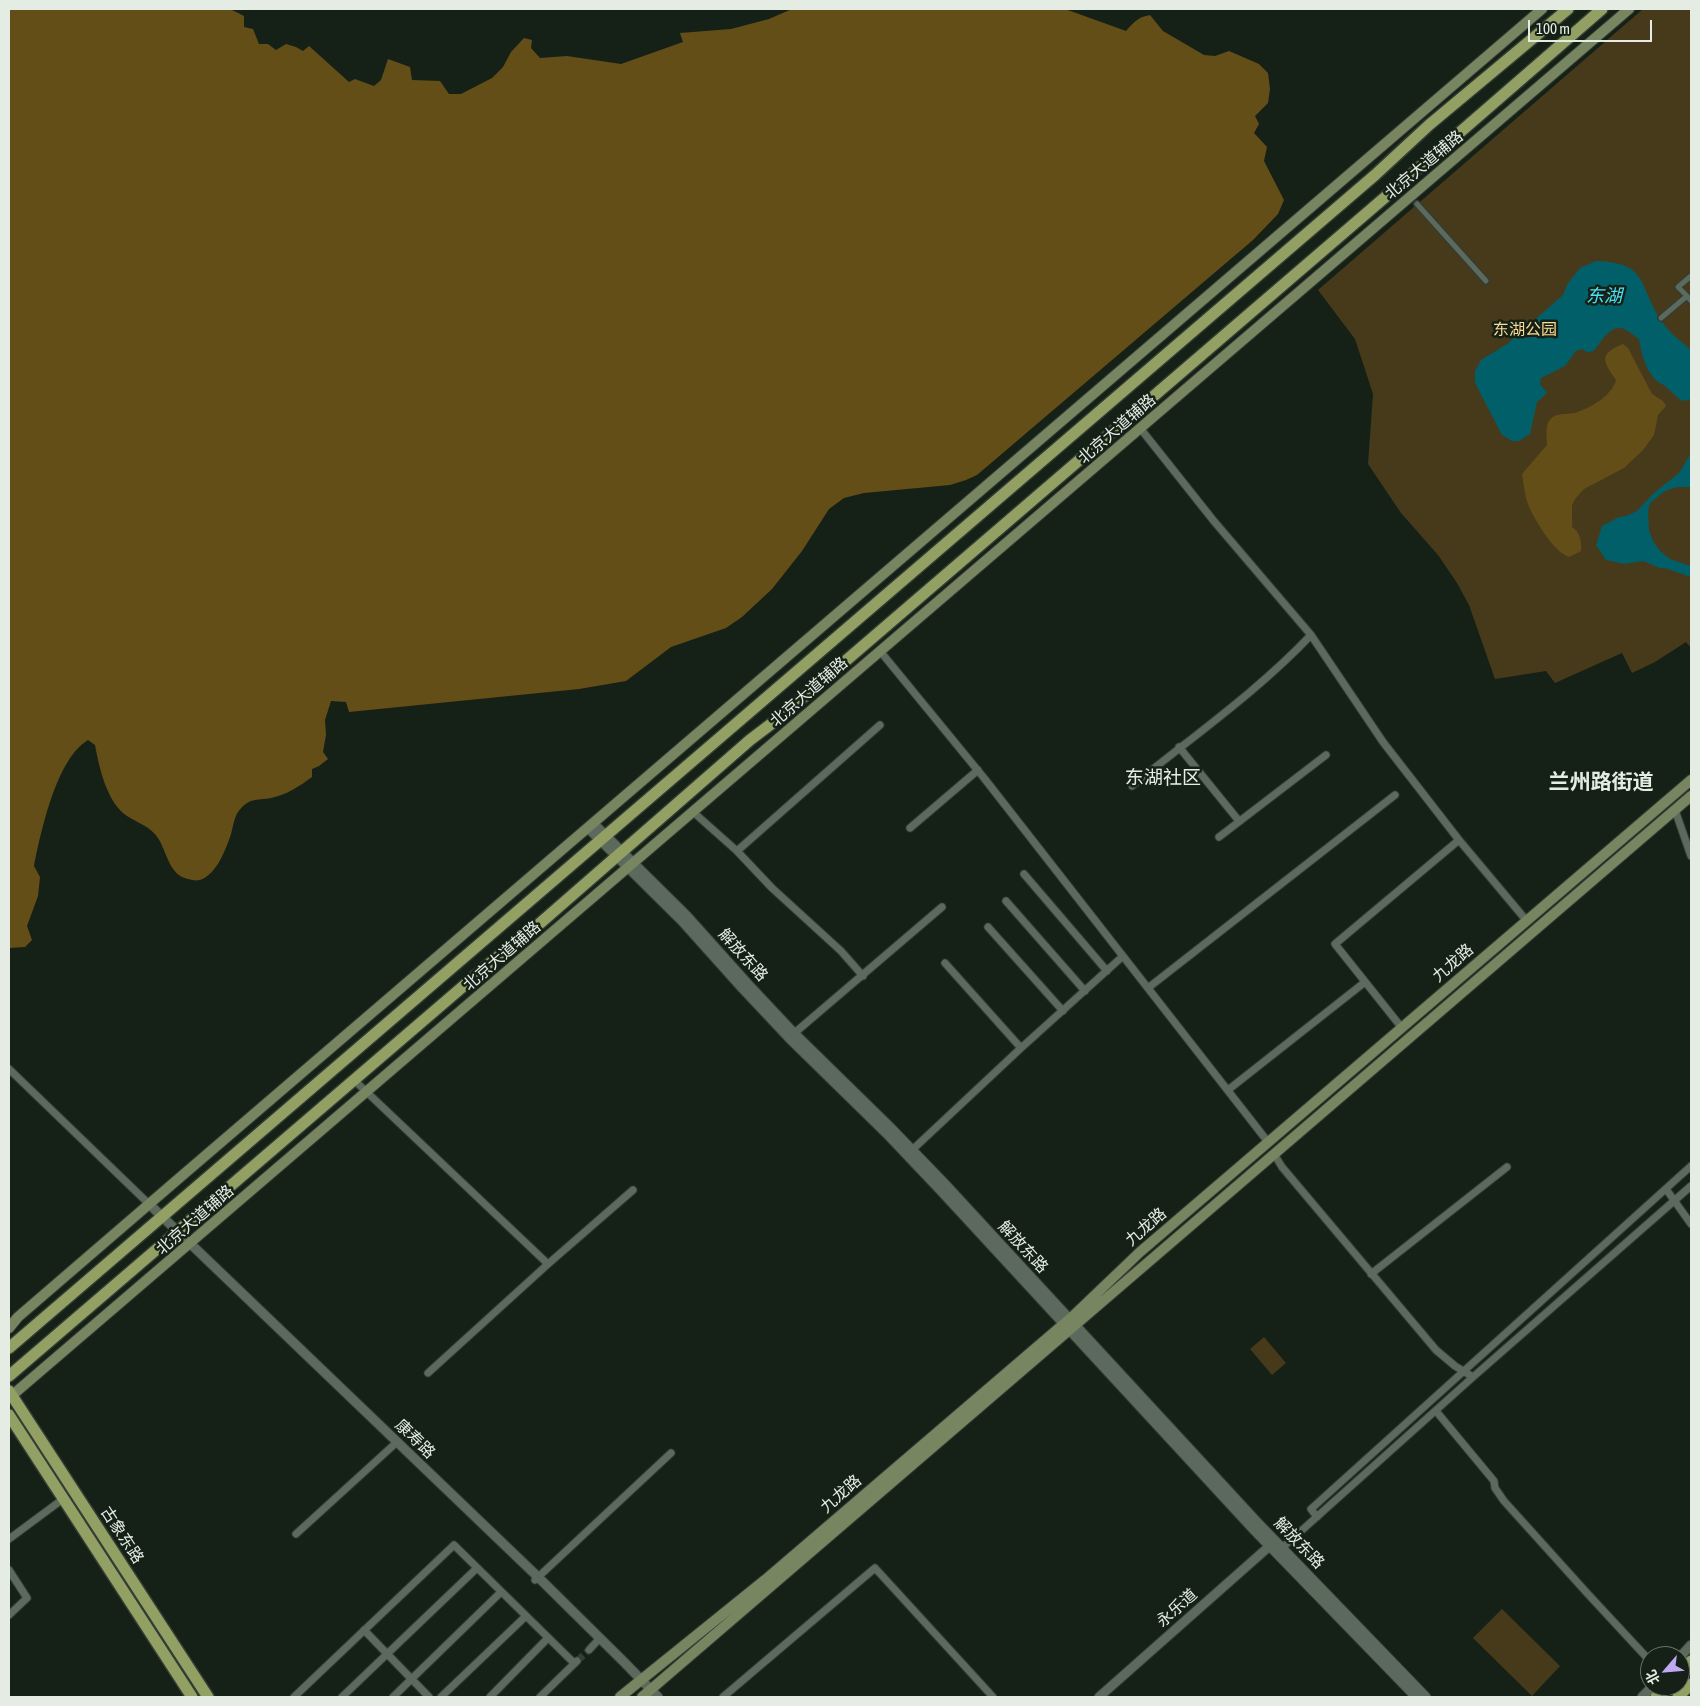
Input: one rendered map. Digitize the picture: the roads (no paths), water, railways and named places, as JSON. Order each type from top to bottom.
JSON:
[{"type":"main road","points":[[9,1328],[18,1317],[1542,9]]},
{"type":"main road","points":[[9,1348],[1375,175],[1429,125],[1568,9]]},
{"type":"main road","points":[[9,1376],[495,958],[530,932],[750,740],[807,694],[1602,9]]},
{"type":"main road","name":"北京大道辅路","points":[[10,1395],[188,1245],[1629,9]]},
{"type":"main road","name":"九龙路","points":[[650,1695],[1070,1325],[1140,1252],[1691,780]]},
{"type":"main road","name":"九龙路","points":[[620,1697],[765,1580],[1274,1154],[1691,796]]},
{"type":"main road","name":"古象东路","points":[[10,1395],[208,1697]]},
{"type":"main road","name":"古象东路","points":[[9,1415],[192,1697]]},
{"type":"main road","points":[[1678,1697],[1691,1684]]},
{"type":"street","points":[[1417,204],[1486,281]]},
{"type":"street","points":[[1691,276],[1678,287],[1691,301]]},
{"type":"street","points":[[1661,318],[1687,296]]},
{"type":"street","points":[[1140,428],[1213,520],[1311,635],[1383,742],[1459,840],[1526,920]]},
{"type":"street","points":[[1132,786],[1230,708],[1311,635]]},
{"type":"street","points":[[880,651],[978,770],[1268,1142]]},
{"type":"street","points":[[737,851],[880,725]]},
{"type":"street","points":[[1179,747],[1239,821]]},
{"type":"street","points":[[1218,837],[1326,755]]},
{"type":"street","points":[[910,828],[978,770]]},
{"type":"street","points":[[1148,988],[1395,795]]},
{"type":"street","points":[[1675,810],[1691,856]]},
{"type":"street","points":[[692,811],[737,851],[779,894],[841,951],[863,976]]},
{"type":"street","name":"解放东路","points":[[590,825],[630,865],[742,988],[910,1153],[1416,1697]]},
{"type":"street","points":[[1402,1028],[1335,944],[1459,840]]},
{"type":"street","points":[[1024,874],[1107,971]]},
{"type":"street","points":[[1006,901],[1085,991]]},
{"type":"street","points":[[792,1036],[942,906]]},
{"type":"street","points":[[988,927],[1063,1011]]},
{"type":"street","points":[[910,1153],[1021,1048],[1123,956]]},
{"type":"street","points":[[945,964],[1021,1048]]},
{"type":"street","points":[[1228,1090],[1365,982]]},
{"type":"street","points":[[9,1069],[148,1206]]},
{"type":"street","points":[[354,1080],[548,1264]]},
{"type":"street","points":[[1274,1154],[1282,1167],[1436,1350],[1455,1366],[1473,1377]]},
{"type":"street","points":[[1317,1518],[1311,1509],[1691,1166]]},
{"type":"street","points":[[1371,1274],[1507,1167]]},
{"type":"street","points":[[1276,1546],[1317,1518],[1473,1377],[1691,1186]]},
{"type":"street","points":[[1666,1189],[1691,1224]]},
{"type":"street","points":[[428,1373],[633,1190]]},
{"type":"street","name":"康寿路","points":[[148,1206],[598,1639],[650,1695]]},
{"type":"street","points":[[1436,1411],[1494,1481],[1495,1488],[1504,1500],[1640,1650]]},
{"type":"street","points":[[296,1534],[395,1443]]},
{"type":"street","points":[[536,1579],[671,1453]]},
{"type":"street","points":[[9,1539],[63,1499]]},
{"type":"street","points":[[294,1697],[454,1545],[548,1638],[576,1662],[540,1697]]},
{"type":"street","name":"解放东路","points":[[1276,1546],[1426,1697]]},
{"type":"street","name":"永乐道","points":[[1099,1697],[1276,1546]]},
{"type":"street","name":"永乐道","points":[[1107,1697],[1276,1546]]},
{"type":"street","points":[[342,1697],[477,1568]]},
{"type":"street","points":[[723,1697],[875,1568],[993,1697]]},
{"type":"street","points":[[9,1570],[27,1598],[9,1614]]},
{"type":"street","points":[[394,1697],[501,1592]]},
{"type":"street","points":[[441,1697],[526,1616]]},
{"type":"street","points":[[364,1630],[429,1697]]},
{"type":"street","points":[[490,1697],[548,1638]]},
{"type":"street","points":[[589,1650],[598,1639]]},
{"type":"water","name":"东湖","points":[[1596,261],[1612,263],[1633,270],[1643,284],[1662,322],[1691,350],[1691,399],[1682,401],[1657,381],[1647,367],[1639,339],[1626,330],[1617,328],[1606,336],[1594,351],[1587,352],[1582,349],[1576,351],[1565,366],[1541,378],[1540,384],[1547,393],[1537,402],[1530,434],[1519,441],[1512,441],[1502,435],[1475,383],[1475,371],[1481,360],[1507,344],[1563,295],[1568,283],[1580,268]]},
{"type":"water","points":[[1691,453],[1691,487],[1677,487],[1665,491],[1650,503],[1648,512],[1649,530],[1653,541],[1660,551],[1670,559],[1691,566],[1691,577],[1643,561],[1624,564],[1606,560],[1596,545],[1602,526],[1619,517],[1637,511],[1654,493],[1679,473]]},
{"type":"tunnel","points":[[578,1660],[589,1650]]},
{"type":"district","name":"东湖社区","points":[[1163,778]]},
{"type":"district","name":"兰州路街道","points":[[1601,782]]},
{"type":"park label","name":"东湖公园","points":[[1525,330]]}]
